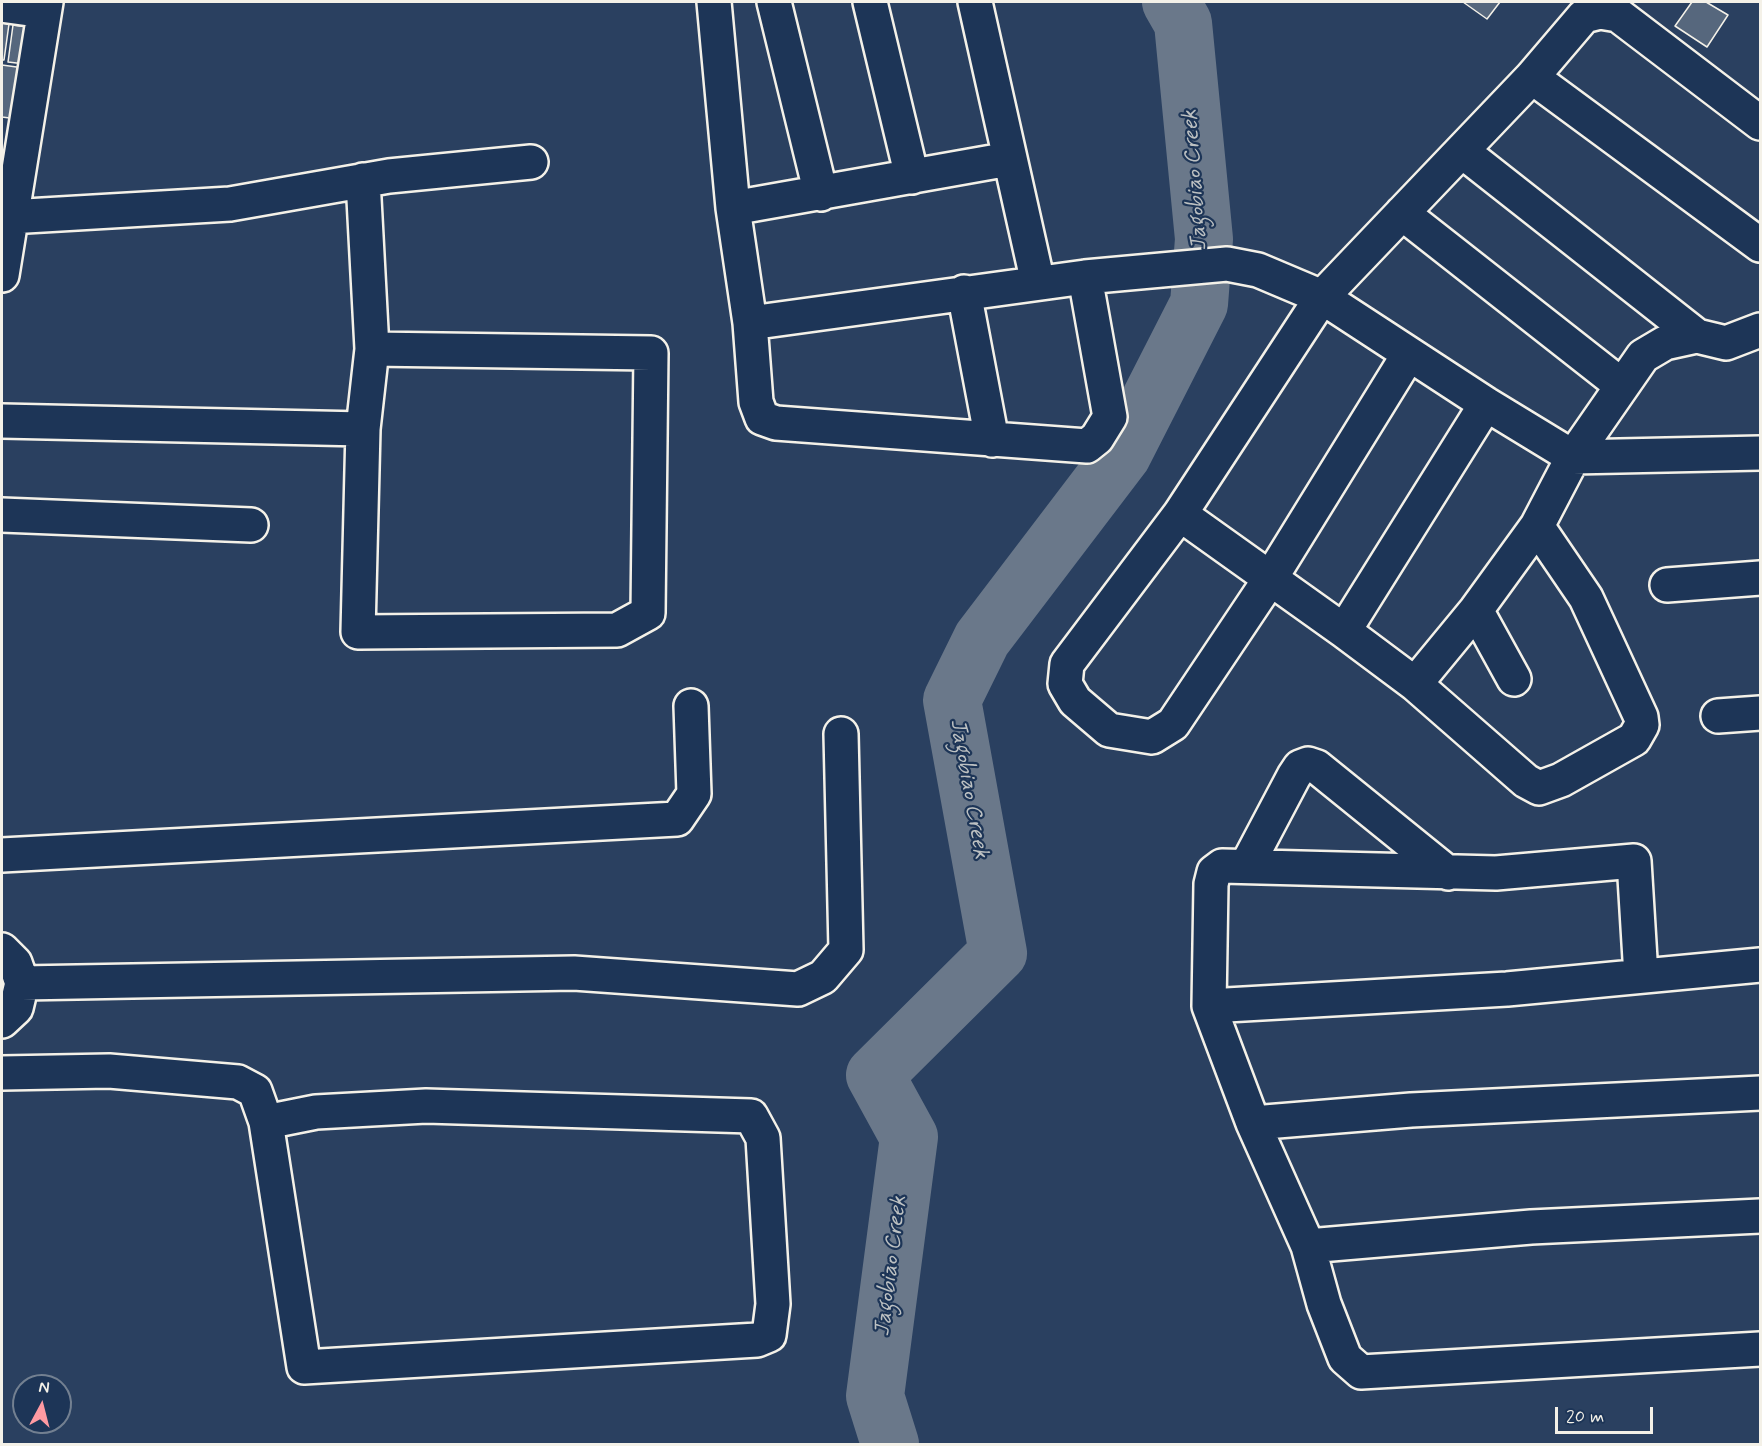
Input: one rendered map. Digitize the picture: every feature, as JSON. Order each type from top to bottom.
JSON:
[{"type":"street","points":[[714,2],[733,208],[750,323],[756,402],[762,418],[776,423],[1087,446],[1110,417],[1085,276]]},
{"type":"street","points":[[774,2],[821,194]]},
{"type":"street","points":[[870,2],[912,177]]},
{"type":"street","points":[[975,2],[1038,283]]},
{"type":"street","points":[[2,5],[45,6],[13,123],[9,217],[2,275]]},
{"type":"street","points":[[1409,354],[1270,579],[1173,724],[1152,737],[1109,730],[1075,701],[1065,684],[1067,664],[1180,514],[1322,297],[1532,76],[1584,16],[1600,12],[1618,15],[1761,123]]},
{"type":"street","points":[[1532,76],[1761,245]]},
{"type":"street","points":[[1462,151],[1697,336],[1726,343],[1761,330]]},
{"type":"street","points":[[733,208],[1009,159]]},
{"type":"street","points":[[9,217],[230,204],[363,180],[531,162]]},
{"type":"street","points":[[363,180],[372,349],[363,429],[358,632],[617,630],[648,613],[651,353],[372,349]]},
{"type":"street","points":[[1402,213],[1621,386]]},
{"type":"street","points":[[750,323],[1085,276],[1227,264],[1258,270],[1322,297],[1486,404],[1573,457],[1761,453]]},
{"type":"street","points":[[964,292],[992,440]]},
{"type":"street","points":[[1414,684],[1476,609],[1537,526],[1573,457],[1643,356],[1665,343],[1697,336]]},
{"type":"street","points":[[1344,630],[1486,404]]},
{"type":"street","points":[[2,421],[363,429]]},
{"type":"street","points":[[1180,514],[1344,630],[1414,684],[1526,781],[1539,788],[1561,780],[1634,739],[1642,725],[1641,717],[1586,598],[1537,526]]},
{"type":"street","points":[[2,515],[251,525]]},
{"type":"street","points":[[1667,585],[1761,578]]},
{"type":"street","points":[[1476,609],[1514,679]]},
{"type":"street","points":[[2,855],[677,819],[694,794],[691,706]]},
{"type":"street","points":[[1718,716],[1761,713]]},
{"type":"street","points":[[22,983],[574,973],[798,989],[823,977],[846,950],[841,734]]},
{"type":"street","points":[[1247,865],[1294,776],[1300,767],[1308,764],[1317,767],[1448,873]]},
{"type":"street","points":[[1641,976],[1634,861],[1496,873],[1222,866],[1214,872],[1211,884],[1209,1006],[1253,1123],[1308,1246],[1324,1304],[1345,1358],[1361,1372],[1761,1349]]},
{"type":"street","points":[[2,950],[15,963],[22,983],[16,1008],[2,1021]]},
{"type":"street","points":[[1209,1006],[1507,989],[1761,965]]},
{"type":"street","points":[[2,1073],[109,1071],[238,1082],[255,1091],[266,1122],[304,1366],[757,1340],[769,1335],[773,1304],[763,1138],[751,1116],[426,1106],[315,1112],[266,1122]]},
{"type":"street","points":[[1253,1123],[1411,1110],[1761,1093]]},
{"type":"street","points":[[1308,1246],[1531,1227],[1761,1216]]},
{"type":"building","points":[[1463,2],[1500,2],[1487,19]]},
{"type":"building","points":[[1692,2],[1706,2],[1728,15],[1707,47],[1675,26]]},
{"type":"building","points":[[2,23],[9,24],[4,60],[2,60]]},
{"type":"building","points":[[13,25],[35,28],[25,64],[8,62]]},
{"type":"building","points":[[2,65],[24,68],[17,119],[2,117]]},
{"type":"waterway","name":"Jagobiao Creek","points":[[890,1444],[875,1396],[909,1137],[875,1075],[998,953],[952,700],[982,639],[1122,455],[1199,304],[1204,239],[1183,23],[1171,2]]}]
